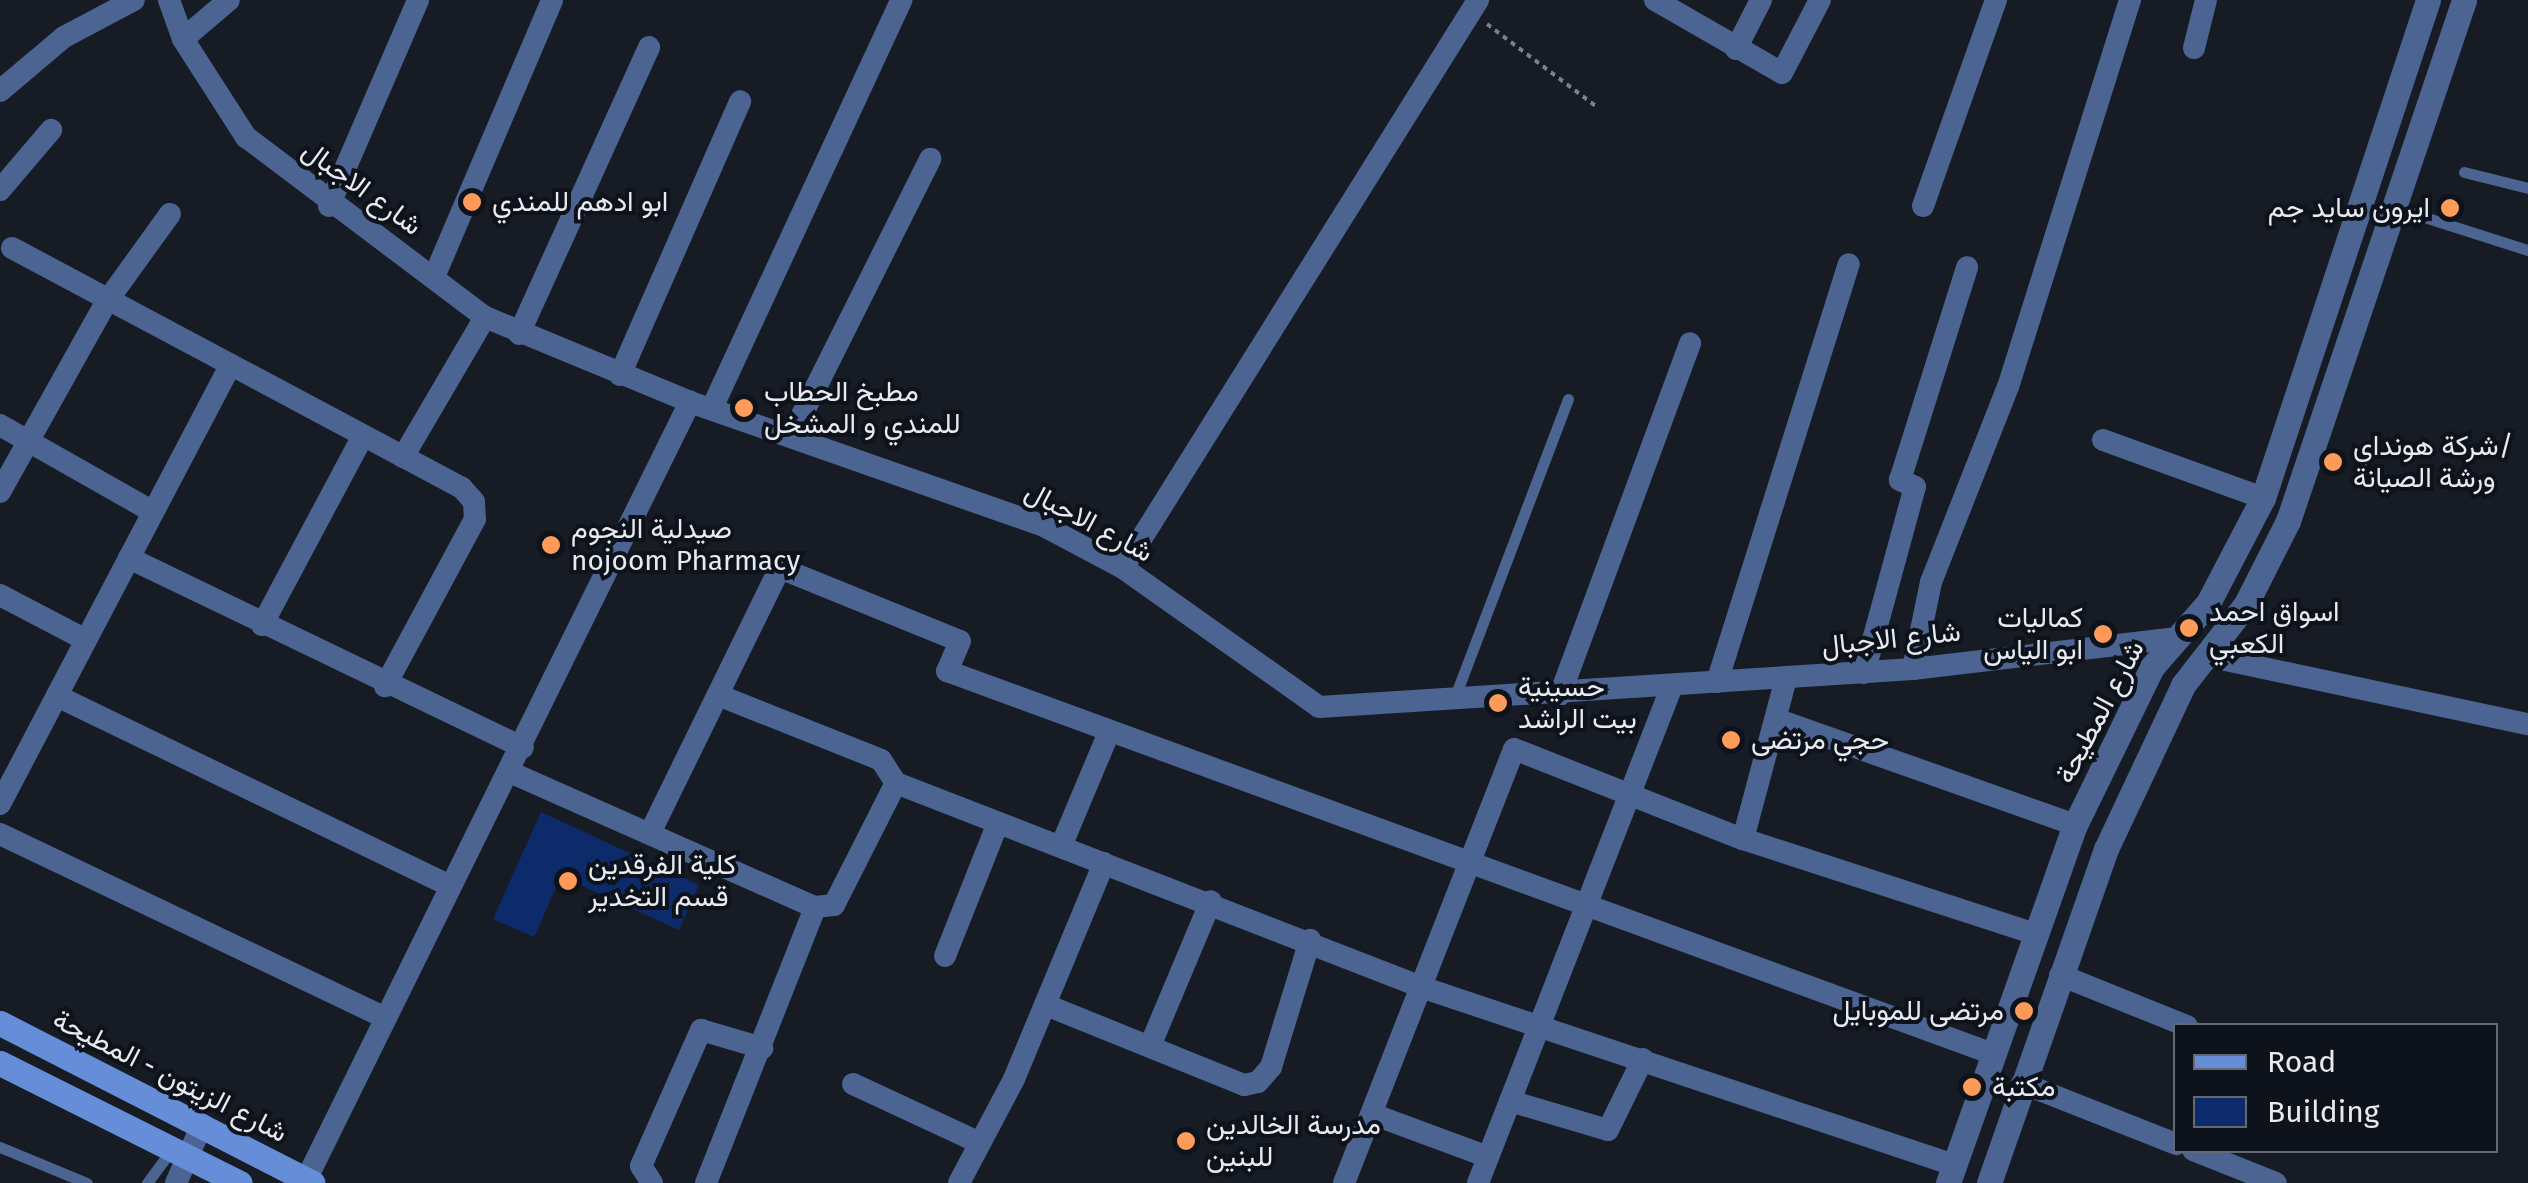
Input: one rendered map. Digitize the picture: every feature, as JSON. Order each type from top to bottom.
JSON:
[{"type":"main road","name":"شارع الزيتون - المطيحة","points":[[0,1024],[309,1182]]},
{"type":"main road","points":[[0,1062],[240,1183]]},
{"type":"street","points":[[0,91],[64,37],[134,0]]},
{"type":"street","name":"شارع الاجبال","points":[[169,0],[183,39],[246,138],[330,206],[434,276],[485,317],[701,406],[1044,526],[1123,568],[1319,707],[1453,703],[1913,669],[2175,638]]},
{"type":"street","points":[[183,39],[229,0]]},
{"type":"street","points":[[330,206],[418,0]]},
{"type":"street","points":[[434,276],[552,0]]},
{"type":"street","points":[[309,1182],[450,886],[701,406],[900,0]]},
{"type":"street","points":[[1655,0],[1782,73],[1820,0]]},
{"type":"street","points":[[1736,49],[1761,0]]},
{"type":"street","points":[[1923,206],[1996,0]]},
{"type":"street","points":[[1913,669],[1931,582],[2008,387],[2130,0]]},
{"type":"street","points":[[2194,48],[2206,0]]},
{"type":"street","name":"شارع المطيحة","points":[[1951,1174],[2076,825],[2152,667],[2208,603],[2263,498],[2428,0]]},
{"type":"street","points":[[1988,1183],[2106,848],[2182,685],[2206,656],[2275,549],[2338,380],[2464,0]]},
{"type":"street","points":[[1123,568],[1474,6]]},
{"type":"street","points":[[519,334],[649,47]]},
{"type":"street","points":[[620,375],[740,101]]},
{"type":"street","points":[[0,190],[51,130]]},
{"type":"street","points":[[792,435],[930,159]]},
{"type":"street","points":[[0,492],[105,304],[170,214]]},
{"type":"street","points":[[12,248],[105,304],[230,365],[462,488],[474,502],[475,519],[386,686]]},
{"type":"street","points":[[1717,682],[1850,264]]},
{"type":"street","points":[[1864,672],[1914,487],[1900,480],[1967,268]]},
{"type":"street","points":[[403,457],[485,317]]},
{"type":"street","points":[[1560,694],[1690,343]]},
{"type":"street","points":[[0,804],[230,365]]},
{"type":"street","points":[[2306,369],[2338,380]]},
{"type":"street","points":[[0,424],[153,512]]},
{"type":"street","points":[[262,625],[363,436]]},
{"type":"street","points":[[2103,440],[2263,498]]},
{"type":"street","points":[[129,558],[386,686],[523,748]]},
{"type":"street","points":[[651,831],[780,568],[960,641],[947,671],[1993,1054]]},
{"type":"street","points":[[0,595],[86,640]]},
{"type":"street","points":[[2206,656],[2528,724]]},
{"type":"street","points":[[1742,839],[1786,679]]},
{"type":"street","points":[[1478,1183],[1672,686]]},
{"type":"street","points":[[718,695],[881,760],[896,783],[998,823],[1211,901],[1421,987],[1643,1060],[1951,1174]]},
{"type":"street","points":[[57,696],[450,886]]},
{"type":"street","points":[[1776,719],[2076,825]]},
{"type":"street","points":[[1062,844],[1110,732]]},
{"type":"street","points":[[1344,1183],[1514,749],[1629,790],[1742,839],[2035,934]]},
{"type":"street","points":[[512,773],[651,831],[815,907],[834,905],[896,783]]},
{"type":"street","points":[[945,956],[998,823]]},
{"type":"street","points":[[0,834],[385,1018]]},
{"type":"street","points":[[959,1183],[1046,1005],[1104,862]]},
{"type":"street","points":[[1150,1046],[1211,901]]},
{"type":"street","points":[[706,1183],[815,907]]},
{"type":"street","points":[[1046,1005],[1244,1084],[1258,1082],[1271,1067],[1310,940]]},
{"type":"street","points":[[2060,975],[2180,1023]]},
{"type":"street","points":[[2015,991],[2049,1004]]},
{"type":"street","points":[[652,1183],[641,1166],[702,1030],[762,1048]]},
{"type":"street","points":[[1510,1101],[1608,1130],[1643,1060]]},
{"type":"street","points":[[852,1084],[980,1144]]},
{"type":"street","points":[[2022,1084],[2173,1143]]},
{"type":"street","points":[[1372,1114],[1488,1158]]},
{"type":"street","points":[[176,1183],[179,1153],[202,1125]]},
{"type":"street","points":[[2201,1153],[2276,1183]]},
{"type":"lane","points":[[2464,172],[2528,188]]},
{"type":"lane","points":[[2396,208],[2528,250]]},
{"type":"lane","points":[[1453,703],[1568,399]]},
{"type":"lane","points":[[0,1147],[88,1183]]},
{"type":"lane","points":[[147,1183],[179,1153]]},
{"type":"path","points":[[1474,6],[1597,106]]},
{"type":"building","points":[[541,812],[699,885],[679,930],[561,876],[534,937],[493,919]]},
{"type":"place","name":"ابو ادهم للمندي","points":[[472,202]]},
{"type":"place","name":"ايرون سايد جم","points":[[2450,208]]},
{"type":"place","name":"مطبخ الحطاب للمندي و المشخل","points":[[744,408]]},
{"type":"place","name":"شركة هونداي/ ورشة الصيانة","points":[[2333,462]]},
{"type":"place","name":"صيدلية النجوم nojoom Pharmacy","points":[[551,545]]},
{"type":"place","name":"اسواق احمد الكعبي","points":[[2189,628]]},
{"type":"place","name":"كماليات ابو الياس","points":[[2103,634]]},
{"type":"place","name":"حسينية بيت الراشد","points":[[1498,703]]},
{"type":"place","name":"حجي مرتضى","points":[[1731,740]]},
{"type":"place","name":"كلية الفرقدين قسم التخدير","points":[[568,881]]},
{"type":"place","name":"مرتضى للموبايل","points":[[2024,1011]]},
{"type":"place","name":"مكتبة","points":[[1972,1087]]},
{"type":"place","name":"مدرسة الخالدين للبنين","points":[[1186,1141]]}]
